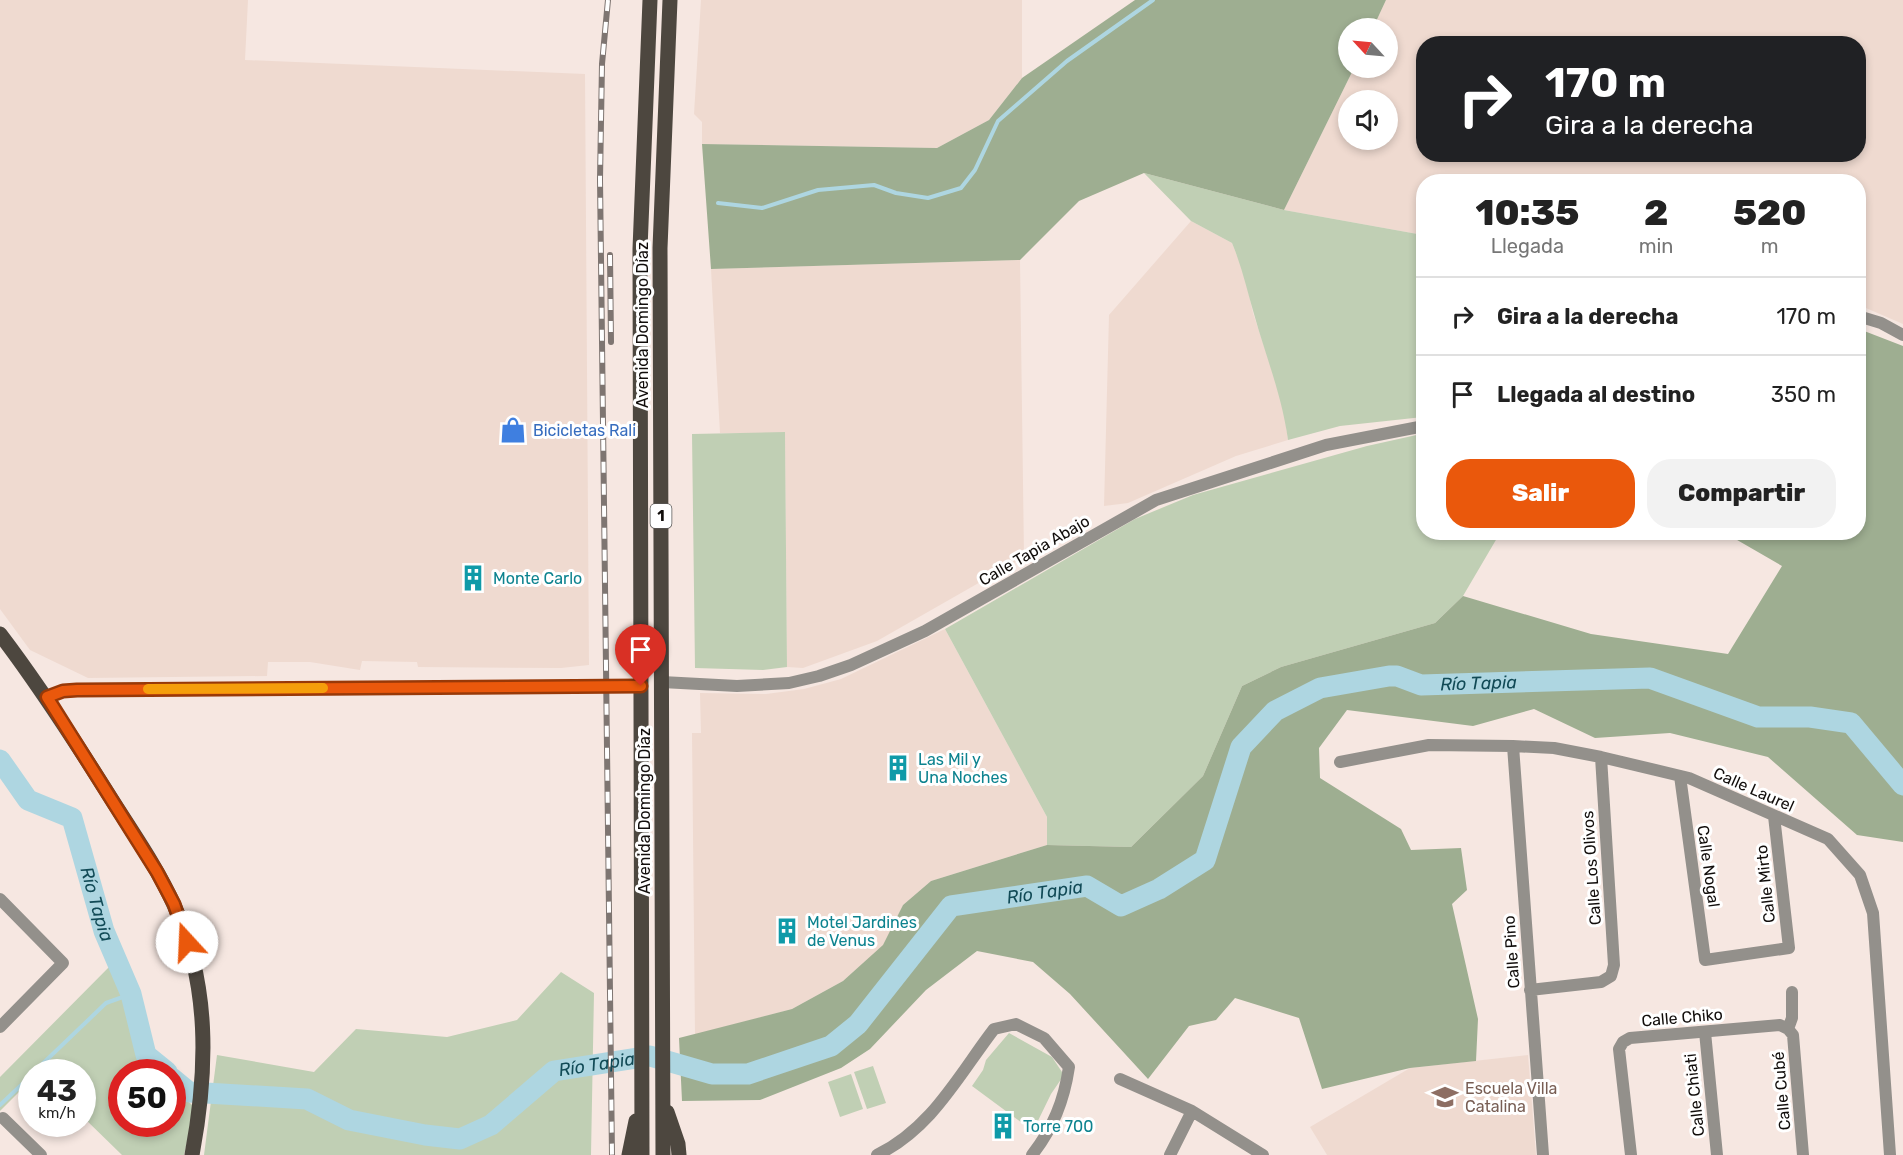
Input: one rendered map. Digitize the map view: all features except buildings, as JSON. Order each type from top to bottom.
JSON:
[{"type":"main road","name":"Avenida Domingo Díaz","points":[[642,1155],[640,249],[650,0]]},
{"type":"main road","name":"Avenida Domingo Díaz","points":[[663,1155],[660,248],[670,0]]},
{"type":"main road","points":[[0,634],[47,697],[157,872],[174,904],[198,980],[203,1014],[203,1066],[199,1120],[192,1155]]},
{"type":"main road","points":[[629,1155],[642,1097]]},
{"type":"main road","points":[[663,1098],[678,1144],[679,1155]]},
{"type":"street","points":[[1866,318],[1881,323],[1903,335]]},
{"type":"street","name":"Calle Tapia Abajo","points":[[662,682],[737,686],[789,684],[819,676],[926,631],[1156,500],[1326,445],[1416,428]]},
{"type":"street","points":[[47,697],[63,691],[77,690],[641,686]]},
{"type":"street","name":"Calle Laurel","points":[[1340,762],[1429,745],[1554,748],[1680,776],[1828,839],[1860,875],[1873,913],[1890,1155]]},
{"type":"street","name":"Calle Pino","points":[[1513,746],[1543,1155]]},
{"type":"street","name":"Calle Los Olivos","points":[[1530,990],[1600,982],[1611,976],[1614,965],[1601,757]]},
{"type":"street","name":"Calle Nogal","points":[[1680,776],[1705,960],[1789,948]]},
{"type":"street","name":"Calle Mirto","points":[[1774,816],[1789,948]]},
{"type":"street","points":[[0,899],[63,963],[2,1019]]},
{"type":"street","name":"Calle Cubé","points":[[1792,992],[1792,1018],[1788,1029],[1793,1035],[1803,1155]]},
{"type":"street","points":[[877,1155],[917,1130],[942,1103],[994,1029],[1016,1024],[1044,1038],[1069,1068],[1064,1099],[1045,1138],[1032,1155]]},
{"type":"street","name":"Calle Chiko","points":[[1631,1155],[1619,1049],[1623,1042],[1630,1038],[1780,1025],[1788,1029]]},
{"type":"street","name":"Calle Chiati","points":[[1704,1032],[1717,1155]]},
{"type":"street","points":[[1120,1079],[1192,1111],[1263,1155]]},
{"type":"street","points":[[1170,1155],[1192,1111]]},
{"type":"street","points":[[3,1118],[41,1155]]},
{"type":"shaded area","points":[[0,0],[248,0],[245,60],[585,74],[589,665],[561,668],[418,667],[417,662],[362,661],[360,670],[310,662],[268,662],[267,676],[88,678],[30,650],[0,609]]},
{"type":"shaded area","points":[[701,0],[1022,0],[1022,78],[989,120],[937,148],[702,144],[702,122],[694,114]]},
{"type":"shaded area","points":[[1386,0],[1903,0],[1903,324],[1866,308],[1866,174],[1416,174],[1416,234],[1284,210],[1338,100],[1338,150],[1398,150],[1398,90],[1343,90],[1349,78],[1398,78],[1398,18],[1378,18]]},
{"type":"shaded area","points":[[1191,221],[1232,243],[1245,276],[1253,313],[1283,403],[1288,440],[1236,456],[1128,503],[1104,506],[1109,315]]},
{"type":"shaded area","points":[[1020,260],[1024,557],[877,641],[803,668],[787,667],[785,433],[720,433],[711,269]]},
{"type":"shaded area","points":[[945,629],[1047,817],[1047,845],[931,881],[903,905],[884,945],[843,981],[792,1009],[695,1035],[692,733],[701,733],[700,693],[766,694],[804,689],[841,679]]},
{"type":"shaded area","name":"Escuela Villa Catalina","points":[[1528,1055],[1536,1155],[1327,1155],[1310,1127],[1410,1068]]},
{"type":"green space","points":[[1135,0],[1386,0],[1378,18],[1338,18],[1338,78],[1349,78],[1343,90],[1338,90],[1338,100],[1284,210],[1144,173],[1079,201],[1020,260],[711,269],[702,144],[937,148],[989,120],[1022,78]]},
{"type":"green space","points":[[1144,173],[1284,210],[1416,234],[1416,418],[1340,426],[1288,440],[1278,392],[1232,243],[1191,221]]},
{"type":"green space","points":[[1866,332],[1903,346],[1903,842],[1857,835],[1768,757],[1670,733],[1595,738],[1534,709],[1473,726],[1347,710],[1319,748],[1320,778],[1401,829],[1411,850],[1461,848],[1467,890],[1452,904],[1478,1019],[1476,1061],[1410,1068],[1322,1089],[1299,1018],[1235,998],[1216,1020],[1189,1026],[1148,1079],[1070,994],[1033,962],[977,951],[926,990],[870,1049],[841,1068],[760,1100],[682,1101],[679,1038],[792,1009],[843,981],[883,945],[903,905],[931,881],[1047,845],[1131,847],[1203,776],[1242,686],[1281,667],[1435,623],[1463,596],[1591,634],[1728,654],[1782,566],[1737,540],[1866,540]]},
{"type":"green space","points":[[785,432],[787,667],[763,670],[695,668],[692,434]]},
{"type":"green space","points":[[1416,435],[1416,540],[1496,540],[1463,596],[1435,623],[1281,667],[1242,686],[1203,776],[1131,847],[1047,845],[1047,817],[945,629],[1135,519],[1193,495],[1367,446]]},
{"type":"green space","points":[[112,964],[148,1059],[108,1059],[108,1137],[186,1137],[186,1099],[195,1108],[184,1155],[122,1155],[96,1130],[96,1059],[18,1059],[18,1093],[0,1111],[0,1077]]},
{"type":"green space","points":[[561,972],[594,993],[591,1155],[204,1155],[217,1055],[314,1072],[356,1029],[447,1037],[517,1020]]},
{"type":"green space","points":[[1009,1033],[1052,1057],[1064,1075],[1051,1094],[1033,1131],[972,1086],[983,1070],[986,1060]]},
{"type":"green space","points":[[873,1066],[886,1103],[867,1109],[854,1072]]},
{"type":"green space","points":[[851,1074],[863,1109],[840,1117],[828,1082]]},
{"type":"waterway","points":[[718,203],[762,208],[818,190],[874,185],[896,193],[928,198],[961,188],[975,170],[998,121],[1067,61],[1153,0]]},
{"type":"waterway","name":"Río Tapia","points":[[186,1090],[189,1092],[307,1099],[349,1120],[425,1135],[460,1139],[491,1125],[554,1071],[650,1056],[712,1074],[748,1074],[831,1046],[858,1024],[951,906],[1087,886],[1121,906],[1159,889],[1205,860],[1241,747],[1275,711],[1320,688],[1389,676],[1397,676],[1421,685],[1650,678],[1758,717],[1810,717],[1851,723],[1903,785]]},
{"type":"waterway","name":"Río Tapia","points":[[0,760],[28,800],[72,818],[104,931],[131,994],[146,1055],[151,1059]]},
{"type":"waterway","points":[[48,1059],[106,1003],[131,994]]},
{"type":"waterway","points":[[0,1105],[18,1088]]},
{"type":"railway","points":[[608,0],[602,64],[600,179],[612,1155]]},
{"type":"railway","points":[[610,255],[611,342]]},
{"type":"slow traffic","points":[[148,689],[323,688]]},
{"type":"place","name":"Bicicletas Rali","points":[[513,430]]},
{"type":"place","name":"Monte Carlo","points":[[473,578]]},
{"type":"place","name":"Las Mil y Una Noches","points":[[898,768]]},
{"type":"place","name":"Motel Jardines de Venus","points":[[787,931]]},
{"type":"place","name":"Escuela Villa Catalina","points":[[1445,1097]]},
{"type":"place","name":"Torre 700","points":[[1003,1126]]},
{"type":"route","points":[[187,942],[174,904],[157,872],[47,697],[54,693],[77,690],[641,686]]}]
